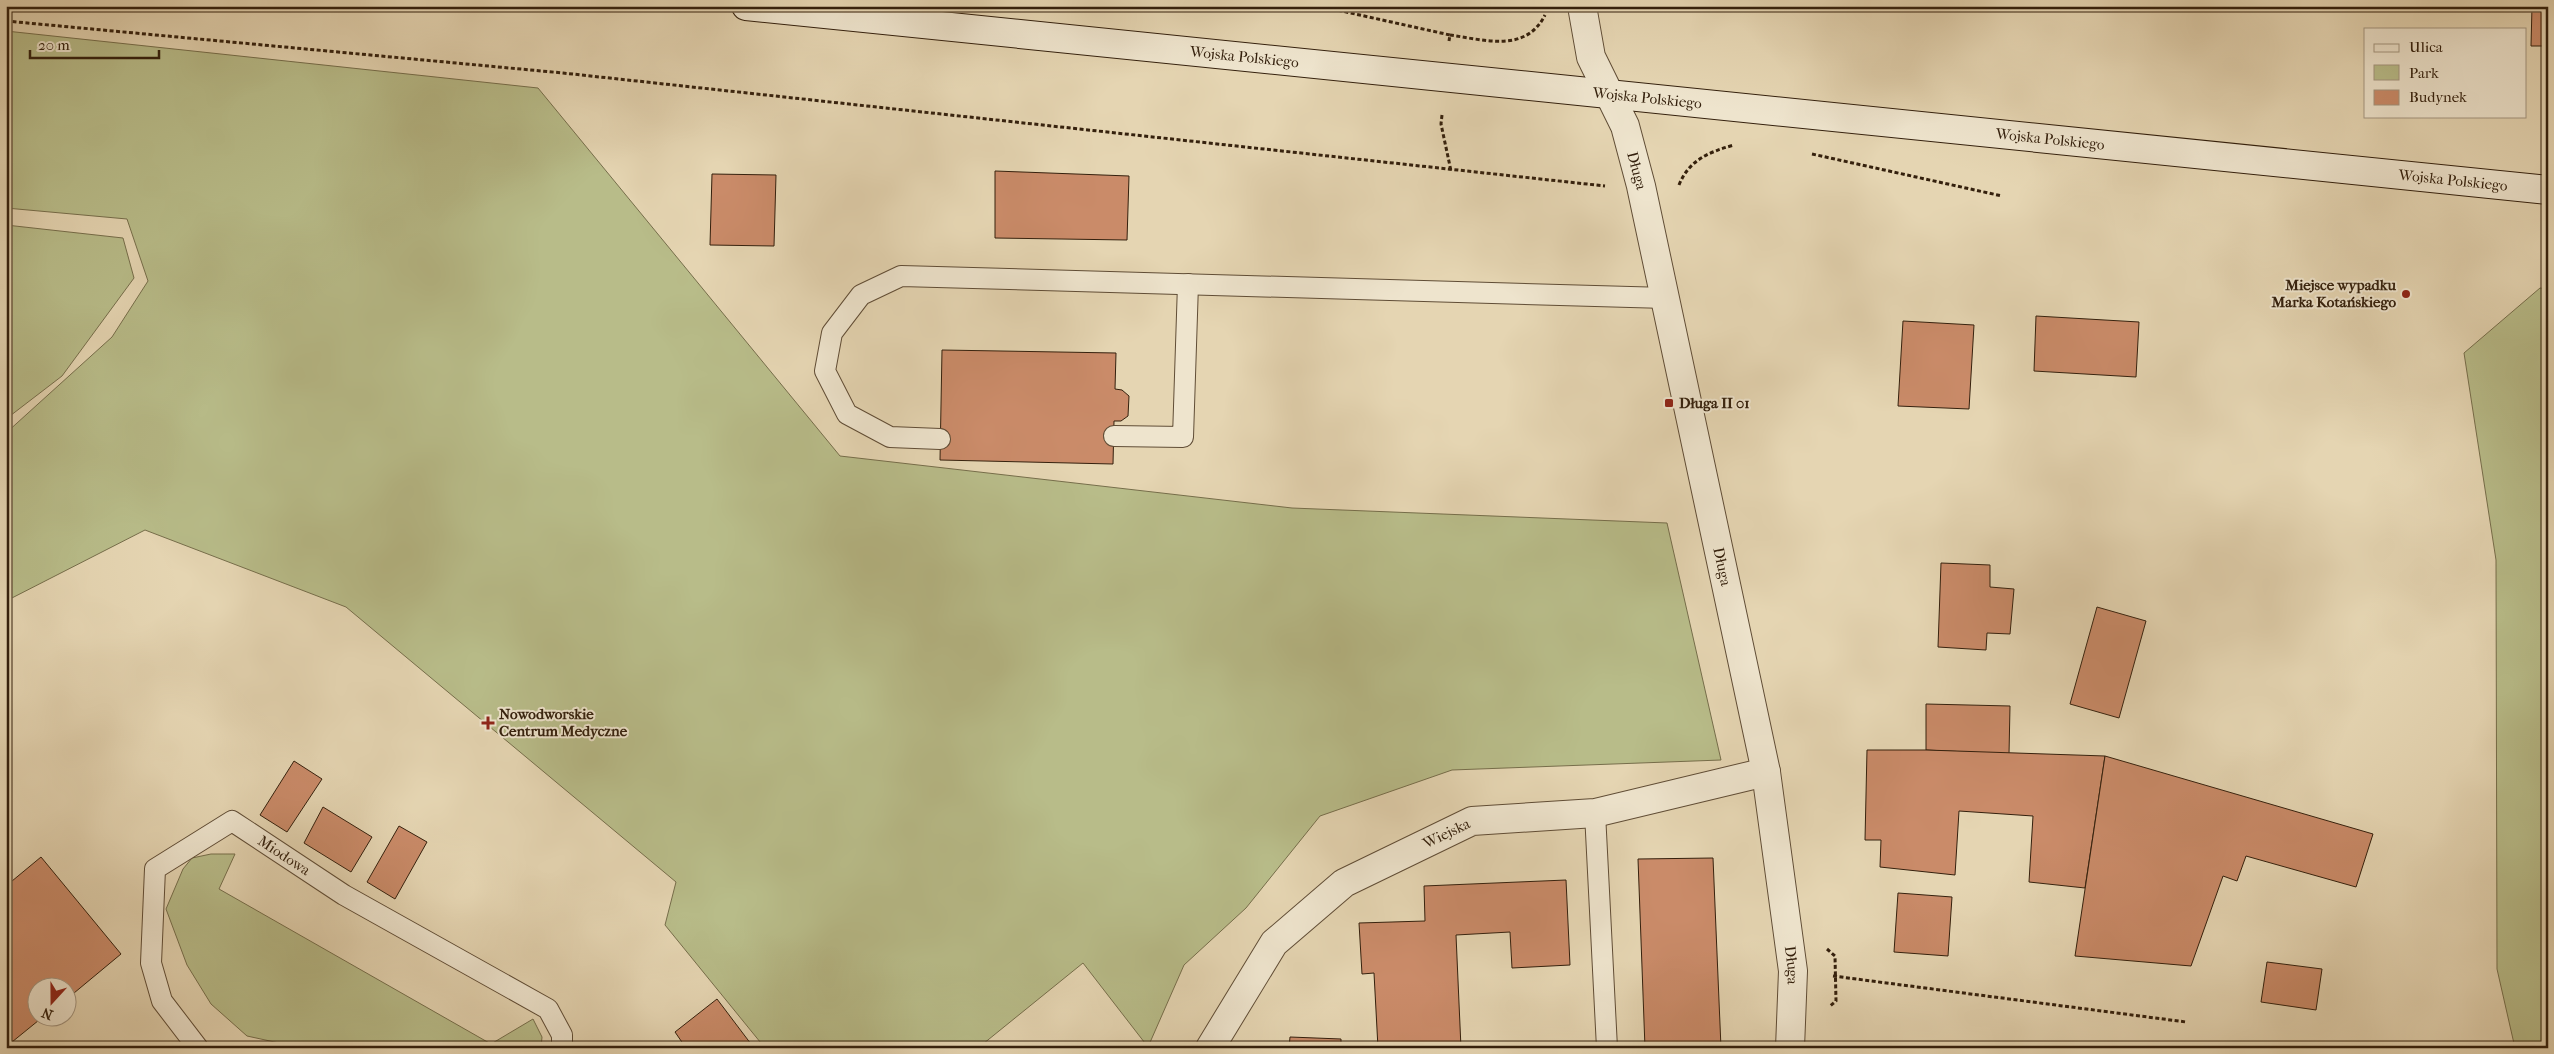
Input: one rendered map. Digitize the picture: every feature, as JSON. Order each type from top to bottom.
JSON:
[{"type":"main road","name":"Wojska Polskiego","points":[[746,6],[2548,190]]},
{"type":"main road","name":"Długa","points":[[1582,6],[1591,56],[1627,135],[1666,298],[1766,772],[1792,971],[1790,1048]]},
{"type":"main road","name":"Wiejska","points":[[1210,1048],[1274,943],[1344,883],[1472,820],[1595,813],[1766,772]]},
{"type":"lane","points":[[940,439],[890,437],[847,414],[825,371],[832,333],[861,295],[901,276],[1666,298]]},
{"type":"lane","points":[[1114,436],[1183,437],[1188,284]]},
{"type":"lane","points":[[1595,813],[1607,1048]]},
{"type":"lane","name":"Miodowa","points":[[198,1048],[162,1001],[151,963],[155,869],[232,821],[344,895],[548,1009],[562,1035],[562,1048]]},
{"type":"path","points":[[1450,35],[1508,43],[1538,29],[1546,14]]},
{"type":"path","points":[[1678,185],[1684,171],[1708,153],[1736,145]]},
{"type":"path","points":[[1806,154],[2002,196]]},
{"type":"path","points":[[1792,971],[2186,1022]]},
{"type":"green space","points":[[6,31],[538,88],[840,456],[1292,508],[1667,523],[1721,760],[1452,770],[1320,816],[1246,908],[1184,965],[1148,1047],[1083,963],[978,1048],[765,1048],[665,925],[676,882],[346,607],[145,530],[6,601],[6,433],[112,337],[148,281],[127,219],[6,208]]},
{"type":"green space","points":[[6,225],[123,238],[134,278],[62,376],[6,419]]},
{"type":"green space","points":[[2540,288],[2548,289],[2548,1048],[2515,1048],[2497,969],[2496,560],[2464,353]]},
{"type":"green space","points":[[211,854],[235,854],[219,889],[491,1044],[533,1019],[542,1037],[541,1048],[302,1048],[247,1036],[211,1004],[187,965],[166,909],[183,869],[192,858]]},
{"type":"building","points":[[2532,6],[2548,6],[2548,46],[2531,46]]},
{"type":"building","points":[[995,171],[1129,176],[1127,240],[995,238]]},
{"type":"building","points":[[712,174],[776,175],[774,246],[710,245]]},
{"type":"building","points":[[2036,316],[2139,322],[2136,377],[2034,371]]},
{"type":"building","points":[[1903,321],[1974,325],[1969,409],[1898,406]]},
{"type":"building","points":[[942,350],[1116,353],[1115,389],[1122,390],[1129,396],[1128,416],[1121,421],[1114,421],[1113,464],[940,460]]},
{"type":"building","points":[[1941,563],[1990,565],[1990,587],[2014,589],[2010,634],[1987,633],[1986,650],[1938,647]]},
{"type":"building","points":[[2097,607],[2146,621],[2119,718],[2070,704]]},
{"type":"building","points":[[1926,704],[2010,706],[2009,754],[1926,750]]},
{"type":"building","points":[[1867,750],[2105,756],[2085,888],[2029,882],[2033,816],[1959,811],[1955,875],[1880,867],[1881,840],[1865,840]]},
{"type":"building","points":[[2105,756],[2373,834],[2356,887],[2246,856],[2237,881],[2223,876],[2191,966],[2075,956]]},
{"type":"building","points":[[294,761],[322,779],[287,832],[260,815]]},
{"type":"building","points":[[323,807],[372,837],[351,872],[304,843]]},
{"type":"building","points":[[399,826],[427,842],[395,899],[367,882]]},
{"type":"building","points":[[41,857],[121,954],[78,990],[78,976],[28,976],[28,1026],[32,1026],[12,1042],[17,1048],[6,1048],[6,886]]},
{"type":"building","points":[[1713,858],[1721,1048],[1645,1048],[1638,859]]},
{"type":"building","points":[[1566,880],[1570,965],[1512,968],[1510,932],[1456,935],[1461,1048],[1378,1048],[1374,973],[1362,974],[1359,923],[1425,921],[1424,886]]},
{"type":"building","points":[[1898,893],[1952,897],[1948,956],[1894,952]]},
{"type":"building","points":[[2267,962],[2322,969],[2316,1010],[2261,1002]]},
{"type":"building","points":[[717,999],[751,1044],[746,1048],[686,1048],[675,1032]]},
{"type":"building","points":[[1290,1037],[1341,1039],[1341,1048],[1289,1048]]},
{"type":"place","name":"Miejsce wypadku Marka Kotańskiego","points":[[2406,294]]},
{"type":"place","name":"Długa II 01","points":[[1669,403]]},
{"type":"place","name":"Nowodworskie Centrum Medyczne","points":[[488,723]]}]
